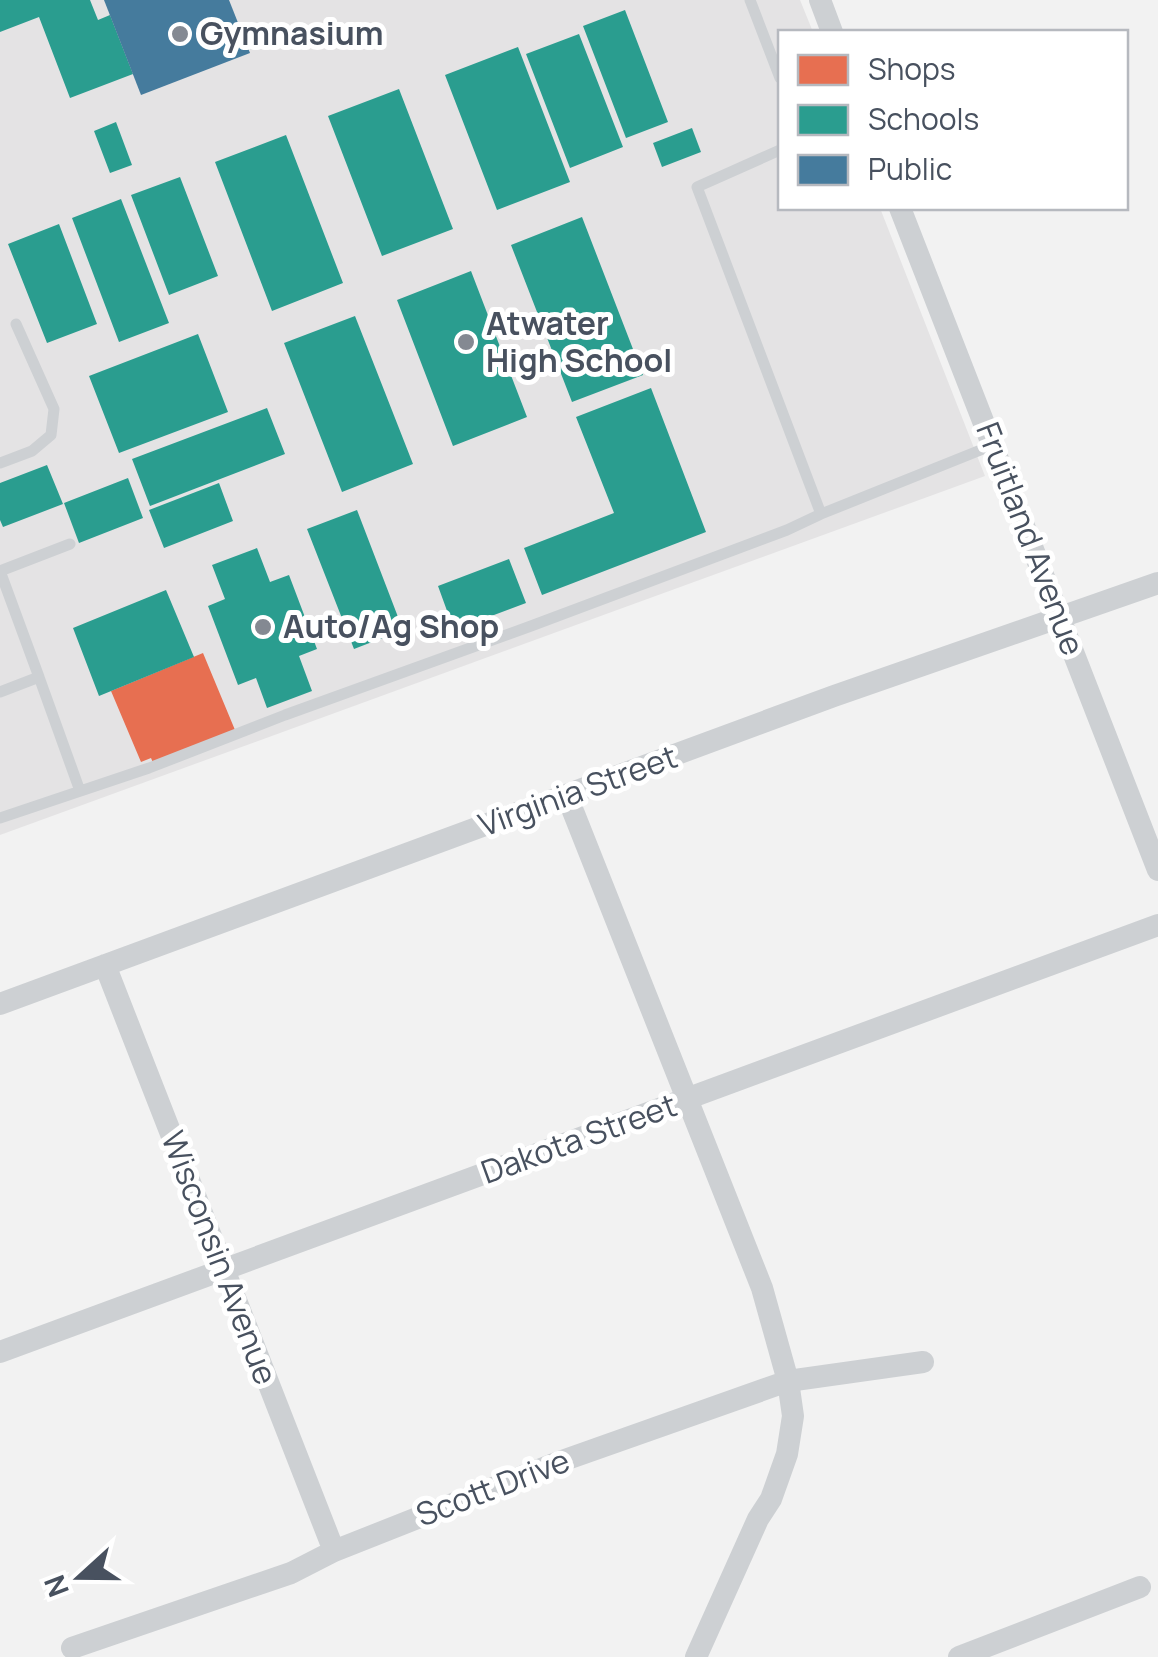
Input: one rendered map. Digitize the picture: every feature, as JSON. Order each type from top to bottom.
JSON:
[{"type":"street","points":[[820,0],[831,30]]},
{"type":"street","name":"Fruitland Avenue","points":[[901,210],[1158,870]]},
{"type":"street","name":"Virginia Street","points":[[0,1004],[834,696],[1158,583]]},
{"type":"street","points":[[568,796],[762,1288],[788,1382],[793,1416],[787,1454],[771,1499],[758,1519],[696,1657]]},
{"type":"street","name":"Dakota Street","points":[[0,1352],[1158,925]]},
{"type":"street","name":"Wisconsin Avenue","points":[[105,965],[334,1551]]},
{"type":"street","name":"Scott Drive","points":[[72,1648],[291,1574],[334,1551],[559,1462],[788,1382],[923,1362]]},
{"type":"street","points":[[959,1657],[1140,1587]]},
{"type":"lane","points":[[750,0],[778,73]]},
{"type":"lane","points":[[778,151],[697,187],[820,514]]},
{"type":"lane","points":[[0,463],[32,451],[51,435],[53,422],[54,409],[16,324]]},
{"type":"lane","points":[[0,818],[148,768],[532,626],[787,530],[993,445]]},
{"type":"lane","points":[[70,544],[0,570],[80,791]]},
{"type":"lane","points":[[0,692],[39,677]]},
{"type":"shaded area","name":"Atwater High School","points":[[0,0],[800,0],[812,30],[778,30],[778,210],[881,210],[985,476],[0,835]]},
{"type":"building: Shops","points":[[203,653],[235,730],[154,765],[151,758],[141,762],[111,691]]},
{"type":"building: Schools","points":[[0,0],[90,0],[98,20],[110,15],[133,74],[70,98],[39,17],[0,32]]},
{"type":"building: Schools","points":[[625,10],[668,122],[626,138],[583,26]]},
{"type":"building: Schools","points":[[579,34],[623,147],[570,168],[526,54]]},
{"type":"building: Schools","points":[[518,47],[570,182],[497,210],[445,75]]},
{"type":"building: Schools","points":[[399,89],[453,229],[382,256],[328,116]]},
{"type":"building: Schools","points":[[116,122],[132,165],[110,173],[94,131]]},
{"type":"building: Schools","points":[[692,128],[701,152],[662,167],[653,143]]},
{"type":"building: Schools","points":[[286,135],[343,283],[272,311],[215,162]]},
{"type":"building: Schools","points":[[180,177],[218,276],[169,295],[131,195]]},
{"type":"building: Schools","points":[[121,199],[169,323],[119,342],[72,218]]},
{"type":"building: Schools","points":[[582,217],[643,375],[572,402],[511,245]]},
{"type":"building: Schools","points":[[59,224],[97,324],[47,343],[8,244]]},
{"type":"building: Schools","points":[[471,271],[527,417],[453,446],[397,300]]},
{"type":"building: Schools","points":[[355,316],[413,464],[342,492],[284,343]]},
{"type":"building: Schools","points":[[198,334],[228,412],[119,453],[89,376]]},
{"type":"building: Schools","points":[[651,388],[706,532],[542,595],[524,548],[614,513],[576,417]]},
{"type":"building: Schools","points":[[267,408],[285,454],[150,506],[132,459]]},
{"type":"building: Schools","points":[[47,465],[63,504],[3,527],[0,483]]},
{"type":"building: Schools","points":[[128,478],[143,518],[79,543],[64,503]]},
{"type":"building: Schools","points":[[219,483],[233,521],[164,548],[149,510]]},
{"type":"building: Schools","points":[[357,510],[403,630],[354,649],[307,529]]},
{"type":"building: Schools","name":"Auto/Ag Shop","points":[[257,548],[270,582],[289,575],[317,649],[299,656],[312,691],[267,708],[256,678],[238,685],[208,606],[225,599],[212,565]]},
{"type":"building: Schools","points":[[509,559],[526,603],[454,630],[438,586]]},
{"type":"building: Schools","points":[[166,590],[194,657],[99,696],[73,628]]},
{"type":"building: Public","name":"Gymnasium","points":[[104,0],[229,0],[250,53],[141,95]]},
{"type":"place","name":"Gymnasium","points":[[180,34]]},
{"type":"place","name":"Atwater High School","points":[[466,342]]},
{"type":"place","name":"Auto/Ag Shop","points":[[263,627]]}]
